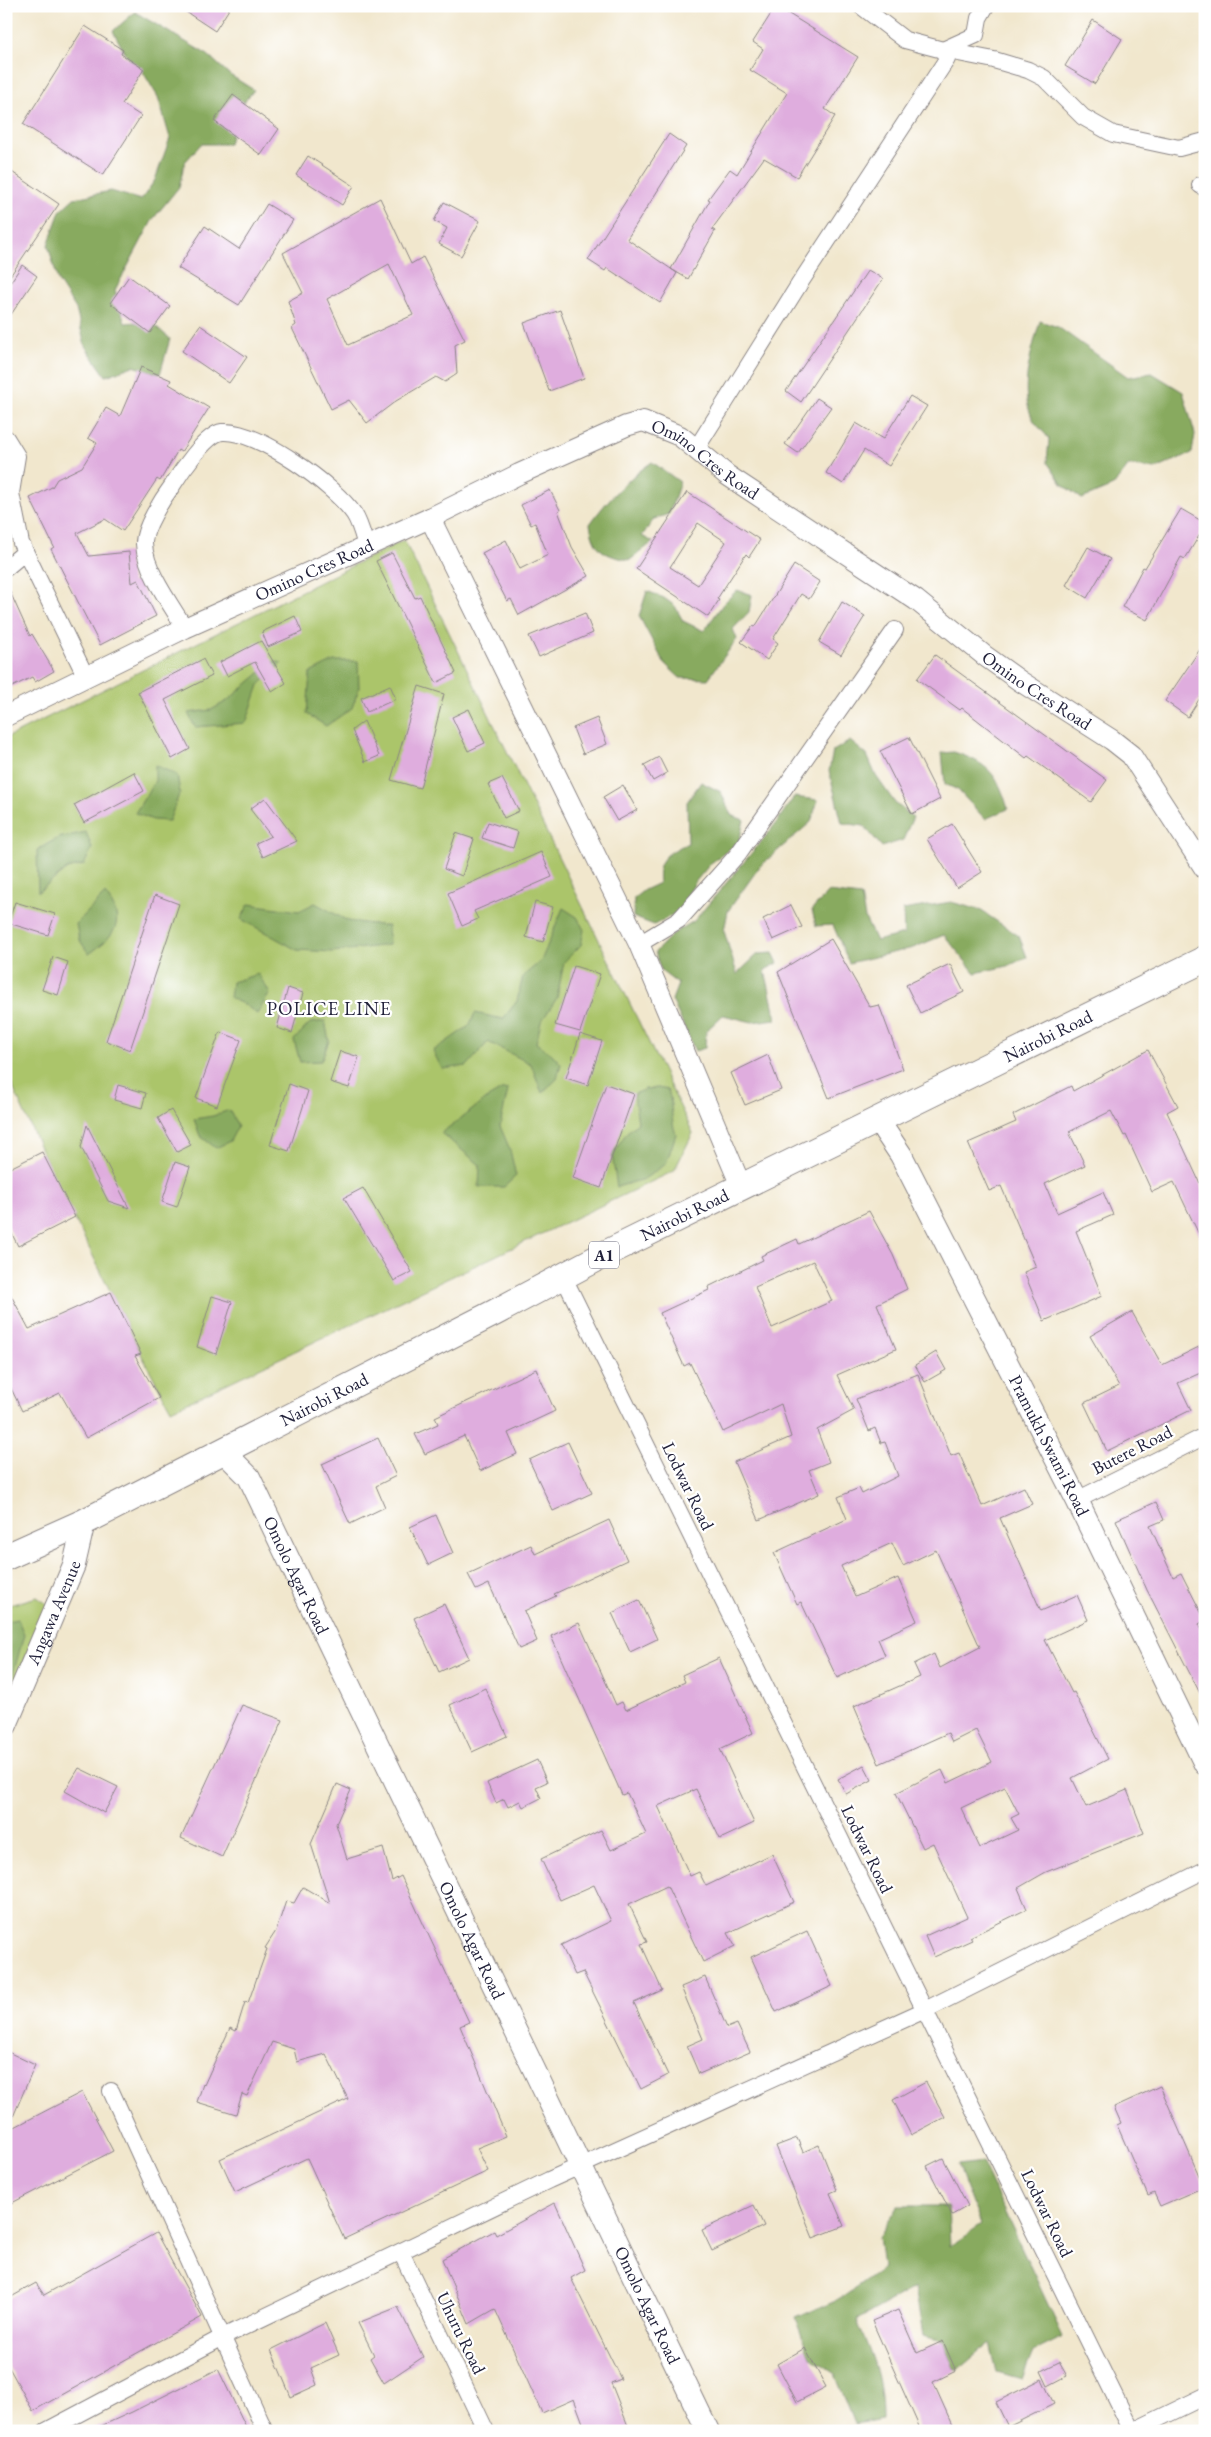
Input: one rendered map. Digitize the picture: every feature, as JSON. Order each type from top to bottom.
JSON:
[{"type":"highway","name":"Nairobi Road","points":[[6,1558],[84,1522],[741,1186],[1123,1001],[1205,959]]},
{"type":"highway","name":"Nairobi Road","points":[[6,1558],[40,1542],[83,1526],[154,1488],[227,1455],[568,1286],[669,1232],[785,1174],[885,1131],[940,1101],[1129,1011],[1205,971]]},
{"type":"main road","name":"Pramukh Swami Road","points":[[885,1131],[905,1163],[1077,1500],[1205,1764]]},
{"type":"main road","name":"Omolo Agar Road","points":[[227,1455],[249,1477],[708,2431]]},
{"type":"main road","name":"Angawa Avenue","points":[[6,1725],[74,1565],[83,1526]]},
{"type":"street","points":[[860,6],[905,40],[994,60],[1028,70],[1044,78],[1083,117],[1113,134],[1179,148],[1205,141]]},
{"type":"street","points":[[943,50],[976,36],[979,18],[986,6]]},
{"type":"street","points":[[696,449],[800,283],[947,59],[943,50]]},
{"type":"street","name":"Omino Cres Road","points":[[6,716],[185,628],[430,518],[519,474],[626,426],[644,421],[680,436],[735,480],[916,600],[985,656],[1112,740],[1131,755],[1205,869]]},
{"type":"street","points":[[185,628],[152,570],[146,556],[143,541],[161,502],[181,472],[208,440],[221,432],[248,435],[282,453],[338,496],[355,515],[366,546]]},
{"type":"street","points":[[6,438],[17,456],[11,493],[14,517],[25,552],[86,677]]},
{"type":"street","points":[[430,518],[639,944],[741,1186]]},
{"type":"street","points":[[6,568],[25,552]]},
{"type":"street","points":[[639,944],[679,920],[738,854],[895,630]]},
{"type":"street","name":"Lodwar Road","points":[[568,1286],[1132,2431]]},
{"type":"street","name":"Butere Road","points":[[1077,1500],[1205,1436]]},
{"type":"street","points":[[46,2431],[223,2337],[580,2166],[924,2010],[1205,1870]]},
{"type":"street","points":[[111,2091],[265,2431]]},
{"type":"street","name":"Uhuru Road","points":[[400,2252],[486,2431]]},
{"type":"street","points":[[1132,2431],[1205,2396]]},
{"type":"green space","points":[[135,12],[208,55],[230,75],[254,90],[237,110],[229,144],[201,144],[185,162],[179,187],[153,219],[115,290],[125,323],[150,321],[170,339],[160,374],[133,366],[106,376],[85,346],[76,309],[58,281],[48,245],[60,211],[74,198],[111,191],[141,200],[155,180],[170,138],[158,97],[143,72],[126,55],[113,31]]},
{"type":"green space","points":[[1040,321],[1058,327],[1128,377],[1152,373],[1183,392],[1195,434],[1192,453],[1155,469],[1129,465],[1113,486],[1082,499],[1063,485],[1047,462],[1049,439],[1034,421],[1029,410],[1027,397],[1026,385],[1030,358]]},
{"type":"green space","points":[[652,462],[680,482],[669,514],[654,519],[642,536],[653,542],[630,560],[607,554],[602,551],[594,540],[590,524],[618,490]]},
{"type":"green space","points":[[404,540],[693,1133],[674,1171],[171,1410],[141,1354],[42,1152],[6,1072],[6,738]]},
{"type":"green space","points":[[737,590],[752,595],[749,612],[733,629],[737,639],[708,679],[680,678],[664,663],[639,616],[647,591],[664,598],[675,606],[683,621],[704,631],[723,604]]},
{"type":"green space","points":[[274,661],[282,663],[259,685],[246,723],[195,727],[188,713],[211,710],[227,701]]},
{"type":"green space","points":[[334,661],[358,661],[359,688],[352,708],[326,726],[307,714],[310,673]]},
{"type":"green space","points":[[850,741],[867,755],[876,776],[895,803],[913,817],[903,840],[882,847],[864,826],[842,823],[829,771],[833,751]]},
{"type":"green space","points":[[954,752],[966,756],[990,771],[1000,787],[1008,809],[985,819],[958,790],[945,784],[942,753]]},
{"type":"green space","points":[[155,765],[177,775],[180,792],[169,821],[153,820],[135,813],[155,781]]},
{"type":"green space","points":[[701,782],[721,792],[731,815],[744,820],[739,842],[711,863],[696,881],[678,912],[654,925],[633,917],[634,898],[644,890],[659,883],[659,868],[665,857],[688,843],[687,802]]},
{"type":"green space","points":[[794,797],[818,800],[811,822],[760,866],[728,911],[724,931],[737,974],[758,954],[773,953],[778,963],[765,970],[776,1019],[752,1022],[723,1015],[706,1031],[705,1048],[695,1051],[672,1000],[678,984],[661,971],[655,952],[674,933],[694,921],[771,830]]},
{"type":"green space","points":[[86,832],[92,848],[84,865],[67,869],[38,892],[37,850],[58,838]]},
{"type":"green space","points":[[828,892],[861,896],[865,918],[876,941],[904,934],[903,910],[951,902],[980,910],[1019,936],[1027,957],[1008,966],[975,973],[944,935],[913,948],[849,963],[833,925],[816,926],[812,910]]},
{"type":"green space","points":[[105,894],[116,913],[117,921],[111,934],[89,954],[79,939],[76,924]]},
{"type":"green space","points":[[315,903],[348,921],[388,926],[389,945],[332,952],[297,950],[241,919],[249,904],[299,911]]},
{"type":"green space","points":[[563,908],[577,917],[584,930],[581,945],[564,962],[557,998],[541,1022],[536,1043],[553,1055],[561,1064],[557,1079],[542,1093],[531,1064],[488,1042],[467,1066],[442,1069],[433,1051],[469,1026],[475,1013],[503,1019],[517,1001],[523,976],[541,961]]},
{"type":"green space","points":[[258,974],[270,993],[257,1014],[245,1005],[230,998],[232,982]]},
{"type":"green space","points":[[325,1021],[329,1041],[321,1061],[300,1062],[294,1040],[310,1023]]},
{"type":"green space","points":[[658,1088],[668,1090],[676,1134],[666,1164],[644,1179],[617,1187],[612,1155],[627,1132],[638,1123],[634,1094],[645,1089]]},
{"type":"green space","points":[[503,1089],[508,1090],[500,1126],[510,1150],[516,1176],[504,1187],[479,1187],[480,1165],[441,1133]]},
{"type":"green space","points":[[229,1110],[238,1126],[230,1141],[216,1148],[200,1136],[194,1119],[213,1116]]},
{"type":"green space","points":[[37,1597],[50,1606],[6,1702],[6,1606]]},
{"type":"green space","points":[[18,1619],[24,1635],[6,1699],[6,1621]]},
{"type":"green space","points":[[982,2162],[1063,2337],[1033,2352],[1022,2379],[997,2372],[990,2343],[956,2371],[943,2341],[923,2336],[915,2287],[857,2320],[876,2368],[882,2404],[882,2419],[855,2424],[835,2374],[810,2357],[795,2318],[840,2298],[883,2268],[879,2237],[898,2206],[948,2206],[950,2246],[981,2225],[958,2165]]},
{"type":"building","points":[[177,6],[231,6],[215,31]]},
{"type":"building","points":[[776,6],[858,57],[825,109],[835,116],[797,177],[764,158],[712,229],[715,231],[688,279],[671,269],[710,200],[708,199],[730,169],[737,174],[787,93],[750,70],[763,49],[753,42]]},
{"type":"building","points":[[1093,20],[1122,39],[1095,84],[1065,66]]},
{"type":"building","points":[[85,26],[123,50],[121,54],[144,69],[122,104],[141,116],[103,175],[23,124]]},
{"type":"building","points":[[233,95],[279,129],[261,155],[214,121]]},
{"type":"building","points":[[669,134],[686,146],[627,239],[677,273],[660,303],[607,268],[605,271],[588,260]]},
{"type":"building","points":[[308,156],[354,186],[342,205],[296,175]]},
{"type":"building","points":[[6,168],[59,204],[6,282]]},
{"type":"building","points":[[380,198],[411,264],[423,257],[465,340],[455,345],[457,374],[445,382],[436,377],[396,401],[367,423],[349,400],[331,409],[292,328],[296,325],[288,301],[303,293],[283,253]],"holes":[[[389,264],[413,315],[348,345],[327,299]]]},
{"type":"building","points":[[444,202],[480,221],[461,256],[439,244],[447,228],[434,221]]},
{"type":"building","points":[[267,204],[293,220],[239,305],[178,268],[205,226],[239,249]]},
{"type":"building","points":[[22,265],[37,276],[6,322],[6,289]]},
{"type":"building","points":[[868,270],[883,279],[801,402],[786,391]]},
{"type":"building","points":[[129,276],[170,306],[150,333],[110,303]]},
{"type":"building","points":[[560,310],[584,378],[549,391],[524,323]]},
{"type":"building","points":[[200,325],[247,357],[229,383],[182,351]]},
{"type":"building","points":[[141,367],[171,380],[169,384],[209,408],[181,452],[178,450],[160,481],[157,479],[123,531],[105,519],[77,533],[89,556],[129,552],[132,583],[138,580],[156,616],[100,645],[51,549],[54,547],[30,498],[52,487],[57,479],[82,467],[97,443],[88,438],[106,408],[120,416]]},
{"type":"building","points":[[910,396],[927,406],[889,466],[864,450],[843,484],[826,473],[856,423],[883,439]]},
{"type":"building","points":[[817,398],[831,407],[798,453],[785,444]]},
{"type":"building","points":[[550,490],[560,510],[558,511],[572,547],[589,576],[519,615],[511,599],[507,601],[482,553],[506,540],[520,569],[548,555],[535,523],[531,525],[521,505]]},
{"type":"building","points":[[687,492],[760,540],[749,557],[746,554],[717,599],[719,600],[708,617],[636,569]],"holes":[[[698,523],[726,542],[698,585],[670,567]]]},
{"type":"building","points":[[1181,509],[1205,523],[1205,526],[1185,559],[1181,557],[1147,620],[1122,607],[1143,567],[1145,568]]},
{"type":"building","points":[[1088,547],[1110,559],[1087,598],[1066,585]]},
{"type":"building","points":[[392,553],[415,598],[420,596],[456,673],[436,683],[376,561]]},
{"type":"building","points":[[794,565],[820,582],[809,599],[801,594],[773,639],[778,643],[767,660],[741,642],[753,626],[755,627]]},
{"type":"building","points":[[6,583],[30,636],[32,634],[54,671],[35,682],[32,677],[6,690]]},
{"type":"building","points":[[842,602],[865,616],[841,655],[819,642]]},
{"type":"building","points":[[585,613],[593,633],[539,657],[529,636]]},
{"type":"building","points":[[295,616],[302,632],[268,647],[262,632]]},
{"type":"building","points":[[261,641],[286,683],[272,692],[255,662],[227,676],[220,662]]},
{"type":"building","points":[[1205,642],[1205,690],[1188,717],[1165,701]]},
{"type":"building","points":[[935,655],[1107,780],[1091,802],[1028,756],[1026,758],[962,708],[960,710],[917,679]]},
{"type":"building","points":[[203,659],[212,676],[165,700],[190,749],[172,759],[138,692]]},
{"type":"building","points":[[390,685],[396,699],[367,712],[361,698]]},
{"type":"building","points":[[419,686],[444,694],[420,788],[391,780]]},
{"type":"building","points":[[469,709],[485,743],[468,751],[452,717]]},
{"type":"building","points":[[597,718],[607,744],[583,754],[573,728]]},
{"type":"building","points":[[364,721],[379,756],[365,762],[352,730]]},
{"type":"building","points":[[909,737],[940,799],[912,814],[880,751]]},
{"type":"building","points":[[659,757],[667,773],[653,781],[644,765]]},
{"type":"building","points":[[134,772],[144,791],[84,823],[74,805]]},
{"type":"building","points":[[502,778],[519,811],[504,818],[488,784]]},
{"type":"building","points":[[623,785],[637,810],[617,821],[603,797]]},
{"type":"building","points":[[265,798],[297,841],[263,857],[256,843],[271,836],[250,809]]},
{"type":"building","points":[[488,822],[518,832],[513,848],[482,838]]},
{"type":"building","points":[[952,824],[982,872],[957,888],[927,839]]},
{"type":"building","points":[[456,833],[474,839],[462,876],[444,869]]},
{"type":"building","points":[[541,852],[552,877],[474,911],[478,919],[462,926],[448,893]]},
{"type":"building","points":[[155,895],[179,904],[130,1050],[106,1041]]},
{"type":"building","points":[[15,902],[55,914],[48,935],[8,923]]},
{"type":"building","points":[[535,902],[553,907],[543,942],[526,937]]},
{"type":"building","points":[[791,905],[802,927],[773,940],[763,919]]},
{"type":"building","points":[[831,939],[870,1007],[879,1005],[903,1069],[829,1098],[778,972]]},
{"type":"building","points":[[53,957],[68,962],[58,995],[42,990]]},
{"type":"building","points":[[950,964],[964,992],[920,1013],[906,985]]},
{"type":"building","points":[[574,966],[600,974],[580,1032],[555,1025]]},
{"type":"building","points":[[288,988],[303,993],[292,1033],[277,1028]]},
{"type":"building","points":[[220,1032],[241,1040],[217,1106],[196,1098]]},
{"type":"building","points":[[580,1034],[602,1041],[588,1085],[566,1078]]},
{"type":"building","points":[[1148,1050],[1178,1106],[1167,1112],[1205,1194],[1205,1247],[1174,1182],[1152,1192],[1126,1135],[1124,1136],[1111,1111],[1069,1132],[1085,1165],[1045,1184],[1057,1213],[1103,1192],[1113,1215],[1076,1231],[1102,1296],[1044,1321],[1024,1272],[1036,1267],[1001,1186],[989,1191],[968,1143],[1016,1122],[1013,1115],[1071,1086],[1073,1091]]},
{"type":"building","points":[[340,1051],[359,1057],[349,1088],[330,1082]]},
{"type":"building","points":[[768,1055],[781,1090],[745,1105],[731,1073]]},
{"type":"building","points":[[289,1084],[308,1091],[289,1151],[270,1145]]},
{"type":"building","points":[[606,1084],[634,1094],[601,1188],[573,1178]]},
{"type":"building","points":[[118,1085],[146,1093],[142,1108],[114,1100]]},
{"type":"building","points":[[171,1110],[191,1145],[177,1152],[158,1118]]},
{"type":"building","points":[[87,1125],[129,1208],[108,1201],[81,1147]]},
{"type":"building","points":[[42,1152],[75,1217],[18,1246],[6,1222],[6,1170]]},
{"type":"building","points":[[175,1162],[190,1167],[177,1207],[162,1202]]},
{"type":"building","points":[[363,1188],[412,1272],[394,1281],[344,1198]]},
{"type":"building","points":[[869,1211],[893,1255],[907,1289],[877,1304],[896,1349],[837,1375],[854,1410],[817,1430],[829,1462],[809,1470],[819,1494],[759,1520],[734,1462],[791,1437],[781,1404],[723,1432],[690,1363],[684,1366],[660,1313],[709,1290],[708,1287],[763,1260],[761,1256],[797,1239],[799,1244]],"holes":[[[813,1261],[832,1301],[772,1328],[755,1287]]]},
{"type":"building","points":[[6,1286],[29,1329],[111,1292],[141,1354],[135,1356],[159,1398],[86,1438],[60,1393],[22,1411],[6,1378]]},
{"type":"building","points":[[212,1296],[232,1302],[216,1354],[197,1347]]},
{"type":"building","points":[[1132,1312],[1162,1365],[1205,1344],[1205,1371],[1178,1383],[1191,1410],[1107,1451],[1084,1403],[1119,1386],[1090,1336]]},
{"type":"building","points":[[936,1352],[946,1370],[925,1382],[915,1365]]},
{"type":"building","points":[[536,1369],[555,1411],[508,1433],[517,1454],[480,1471],[464,1436],[425,1454],[415,1434],[438,1424],[435,1417]]},
{"type":"building","points":[[918,1374],[951,1456],[959,1453],[982,1506],[1024,1487],[1032,1504],[1000,1518],[1041,1611],[1077,1595],[1088,1620],[1045,1640],[1108,1759],[1072,1778],[1086,1807],[1127,1790],[1144,1833],[1046,1872],[1018,1888],[1027,1909],[970,1937],[972,1940],[934,1957],[925,1936],[967,1917],[933,1843],[923,1848],[896,1793],[942,1770],[948,1783],[992,1762],[976,1730],[952,1742],[948,1733],[879,1764],[854,1706],[920,1677],[914,1664],[934,1654],[940,1668],[980,1647],[936,1550],[903,1566],[892,1543],[841,1566],[855,1597],[898,1578],[917,1621],[878,1639],[885,1655],[837,1678],[801,1602],[797,1604],[774,1553],[847,1519],[838,1497],[859,1488],[862,1494],[898,1476],[885,1442],[881,1443],[875,1428],[869,1431],[856,1399]],"holes":[[[1005,1787],[1019,1814],[1011,1818],[1018,1830],[980,1848],[961,1808]]]},
{"type":"building","points":[[378,1438],[396,1476],[376,1486],[385,1507],[350,1524],[322,1464]]},
{"type":"building","points":[[568,1442],[592,1493],[553,1511],[529,1460]]},
{"type":"building","points":[[1156,1502],[1164,1520],[1150,1526],[1173,1577],[1181,1573],[1205,1620],[1199,1624],[1205,1636],[1205,1703],[1147,1590],[1116,1520]]},
{"type":"building","points":[[436,1515],[453,1553],[428,1565],[410,1527]]},
{"type":"building","points":[[609,1520],[627,1560],[554,1594],[556,1596],[524,1611],[537,1641],[519,1649],[489,1584],[476,1590],[468,1574],[531,1545],[535,1554]]},
{"type":"building","points":[[639,1600],[657,1639],[630,1652],[612,1613]]},
{"type":"building","points":[[444,1604],[469,1658],[439,1672],[414,1618]]},
{"type":"building","points":[[579,1623],[616,1705],[622,1702],[626,1710],[685,1682],[682,1675],[719,1658],[753,1733],[720,1749],[754,1823],[720,1839],[696,1789],[658,1806],[690,1876],[699,1872],[706,1886],[772,1854],[794,1902],[728,1933],[735,1946],[703,1962],[667,1886],[629,1904],[647,1942],[641,1944],[662,1990],[634,2003],[668,2075],[641,2089],[583,1972],[575,1975],[561,1945],[611,1921],[594,1885],[560,1900],[541,1859],[601,1830],[611,1850],[646,1834],[627,1793],[622,1795],[551,1636]]},
{"type":"building","points":[[485,1688],[507,1736],[472,1752],[450,1705]]},
{"type":"building","points":[[242,1705],[283,1720],[222,1857],[181,1838]]},
{"type":"building","points":[[537,1760],[547,1782],[536,1787],[541,1798],[523,1807],[520,1801],[508,1807],[504,1799],[496,1803],[487,1783]]},
{"type":"building","points":[[864,1765],[872,1780],[846,1794],[838,1779]]},
{"type":"building","points":[[79,1768],[118,1787],[104,1813],[65,1791]]},
{"type":"building","points":[[337,1784],[351,1790],[336,1824],[347,1859],[383,1848],[392,1881],[401,1876],[469,2022],[460,2026],[506,2136],[477,2148],[488,2171],[344,2239],[307,2158],[235,2192],[220,2159],[348,2099],[326,2054],[297,2062],[294,2049],[272,2042],[247,2096],[242,2094],[236,2114],[197,2102],[203,2084],[230,2028],[236,2031],[245,2002],[248,2003],[267,1949],[265,1948],[276,1931],[286,1901],[294,1903],[303,1887],[330,1903],[311,1844]]},
{"type":"building","points":[[807,1931],[832,1986],[776,2012],[751,1957]]},
{"type":"building","points":[[705,1977],[727,2028],[737,2024],[750,2052],[699,2074],[687,2046],[703,2039],[681,1987]]},
{"type":"building","points":[[6,2051],[35,2065],[7,2131],[82,2092],[113,2151],[6,2206]]},
{"type":"building","points":[[926,2082],[945,2117],[911,2135],[893,2100]]},
{"type":"building","points":[[1160,2086],[1204,2187],[1160,2206],[1154,2193],[1148,2196],[1117,2125],[1121,2123],[1114,2107]]},
{"type":"building","points":[[797,2138],[803,2152],[819,2145],[837,2190],[830,2193],[844,2226],[813,2238],[776,2146]]},
{"type":"building","points":[[943,2158],[968,2206],[952,2215],[927,2166]]},
{"type":"building","points":[[555,2203],[585,2270],[571,2278],[621,2379],[611,2383],[630,2431],[586,2431],[574,2399],[542,2413],[495,2309],[469,2324],[442,2259],[494,2231],[496,2235]]},
{"type":"building","points":[[754,2205],[764,2226],[712,2251],[702,2230]]},
{"type":"building","points":[[156,2233],[202,2317],[33,2411],[6,2362],[6,2300],[36,2283],[44,2295]]},
{"type":"building","points":[[398,2307],[423,2357],[384,2383],[370,2358],[374,2355],[358,2323]]},
{"type":"building","points":[[898,2310],[917,2353],[943,2341],[956,2371],[933,2382],[955,2431],[921,2431],[872,2321]]},
{"type":"building","points":[[325,2323],[339,2355],[311,2368],[317,2385],[291,2397],[271,2350]]},
{"type":"building","points":[[805,2348],[826,2387],[797,2402],[777,2364]]},
{"type":"building","points":[[1059,2362],[1067,2376],[1048,2386],[1041,2371]]},
{"type":"building","points":[[218,2369],[248,2431],[90,2431],[132,2412]]},
{"type":"building","points":[[1042,2379],[1054,2404],[1008,2427],[996,2402]]},
{"type":"district","name":"POLICE LINE","points":[[329,1008]]}]
